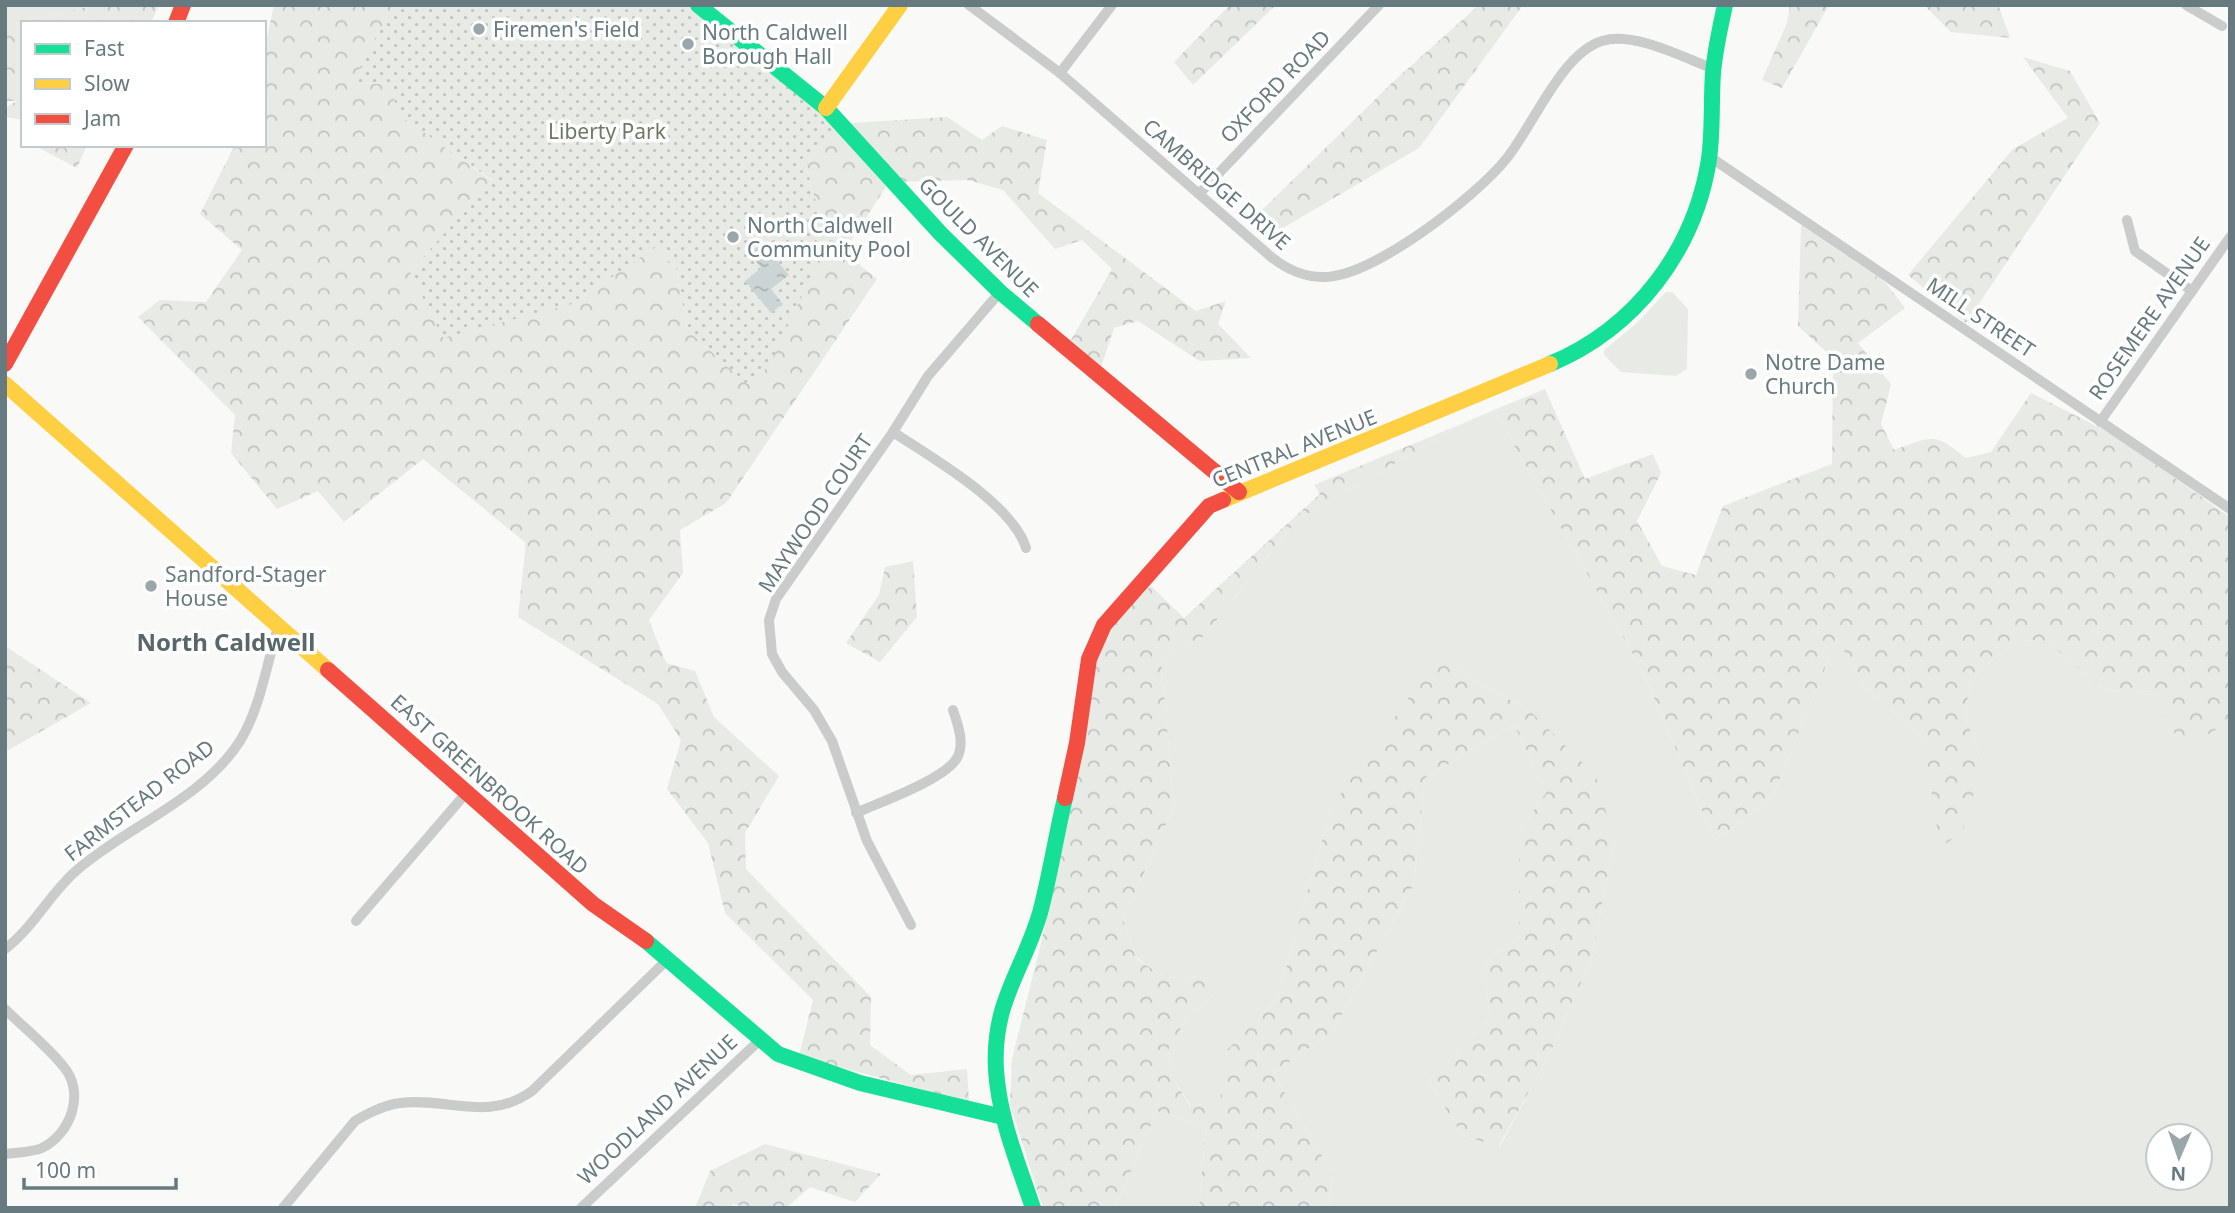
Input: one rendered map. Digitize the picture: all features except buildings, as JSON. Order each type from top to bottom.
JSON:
[{"type":"street","name":"GOULD AVENUE","points":[[698,5],[826,108],[940,233],[1000,292],[1238,492]]},
{"type":"street","points":[[826,108],[900,5]]},
{"type":"street","name":"CAMBRIDGE DRIVE","points":[[969,5],[1060,73],[1284,267],[1307,276],[1339,276],[1407,242],[1451,211],[1507,158],[1571,60],[1592,44],[1625,38],[1714,69]]},
{"type":"street","points":[[1060,73],[1112,5]]},
{"type":"street","name":"OXFORD ROAD","points":[[1199,194],[1379,5]]},
{"type":"street","name":"CENTRAL AVENUE","points":[[1033,1208],[1003,1117],[996,1069],[999,1020],[1039,915],[1077,743],[1088,659],[1104,625],[1144,576],[1209,506],[1548,366],[1600,338],[1630,315],[1656,286],[1678,254],[1697,209],[1710,157],[1714,69],[1725,5]]},
{"type":"street","points":[[2186,5],[2222,26]]},
{"type":"street","points":[[5,364],[125,147]]},
{"type":"street","name":"MILL STREET","points":[[1710,157],[2230,509]]},
{"type":"street","points":[[2127,220],[2135,251],[2192,291]]},
{"type":"street","name":"ROSEMERE AVENUE","points":[[2099,422],[2230,237]]},
{"type":"street","name":"MAYWOOD COURT","points":[[911,925],[867,841],[844,768],[832,741],[814,710],[782,672],[772,654],[769,620],[776,599],[893,432],[928,376],[1000,292]]},
{"type":"street","name":"EAST GREENBROOK ROAD","points":[[5,384],[593,904],[668,959],[778,1054],[803,1066],[1003,1117]]},
{"type":"street","points":[[893,432],[971,484],[1016,527],[1026,548]]},
{"type":"street","name":"FARMSTEAD ROAD","points":[[5,949],[24,932],[75,872],[184,794],[226,759],[240,740],[252,716],[279,624]]},
{"type":"street","points":[[856,813],[938,775],[957,759],[960,736],[953,710]]},
{"type":"street","points":[[356,921],[467,792]]},
{"type":"street","points":[[283,1208],[355,1121],[370,1112],[404,1102],[501,1108],[517,1102],[532,1091],[668,959]]},
{"type":"street","points":[[5,1009],[65,1067],[74,1095],[71,1117],[58,1137],[39,1149],[5,1154]]},
{"type":"street","name":"WOODLAND AVENUE","points":[[580,1208],[761,1039]]},
{"type":"green space","points":[[5,5],[97,5],[21,21],[5,25]]},
{"type":"green space","points":[[97,5],[159,5],[152,21],[23,21]]},
{"type":"green space","points":[[274,5],[393,5],[353,83],[390,84],[400,115],[492,181],[410,272],[572,304],[656,246],[677,270],[687,330],[827,242],[806,166],[837,124],[947,117],[982,140],[1002,126],[1047,140],[1038,193],[1196,311],[1226,301],[1218,324],[1251,358],[1200,361],[1138,321],[1114,328],[1101,367],[1071,340],[1112,269],[1082,240],[1055,249],[1003,190],[968,180],[889,182],[844,252],[877,279],[726,503],[680,530],[683,573],[649,620],[666,663],[695,671],[714,717],[779,776],[745,833],[746,869],[871,997],[870,1045],[911,1075],[967,1069],[969,1102],[799,1056],[813,1000],[725,913],[708,843],[667,789],[681,740],[658,704],[518,617],[526,543],[423,459],[344,522],[318,491],[277,509],[231,453],[235,415],[138,317],[160,300],[206,302],[242,250],[200,214],[234,147],[266,147],[266,43]]},
{"type":"green space","name":"Liberty Park","points":[[393,5],[694,5],[837,124],[806,166],[827,242],[769,366],[747,384],[687,330],[677,270],[656,247],[572,304],[443,338],[410,272],[492,180],[399,115],[390,84],[352,83]]},
{"type":"green space","points":[[1230,5],[1276,5],[1193,85],[1174,62]]},
{"type":"green space","points":[[1479,5],[1523,5],[1419,148],[1264,239],[1243,219],[1262,210],[1394,81]]},
{"type":"green space","points":[[1790,5],[1829,5],[1782,88],[1762,80],[1787,23]]},
{"type":"green space","points":[[1924,5],[1999,7],[2010,38],[1951,32]]},
{"type":"green space","points":[[21,22],[21,120],[5,117],[5,108],[17,101],[5,101],[5,25]]},
{"type":"green space","points":[[2023,57],[2070,71],[2100,123],[1966,323],[1908,275],[2013,149],[2068,118]]},
{"type":"green space","points":[[37,147],[86,147],[77,168]]},
{"type":"green space","points":[[1801,225],[1886,283],[1905,308],[1858,343],[1891,384],[1881,424],[1894,450],[1932,439],[1939,440],[1966,458],[1991,452],[2031,393],[2112,434],[2230,517],[2230,722],[2182,749],[2155,692],[2103,690],[2047,641],[2017,640],[1971,678],[1965,717],[1983,763],[1962,833],[1940,847],[1923,737],[1865,688],[1837,639],[1772,798],[1715,841],[1643,672],[1494,410],[1545,389],[1585,479],[1653,454],[1661,473],[1637,521],[1662,566],[1696,575],[1723,506],[1832,464],[1833,358],[1798,326]]},
{"type":"green space","points":[[1666,292],[1672,292],[1688,309],[1687,369],[1676,376],[1621,372],[1604,355],[1604,350],[1637,323]]},
{"type":"green space","points":[[1494,410],[1643,672],[1715,841],[1772,798],[1837,639],[1865,688],[1923,737],[1941,846],[1983,763],[1965,717],[1971,678],[2017,640],[2047,641],[2103,690],[2155,692],[2182,748],[2230,722],[2230,1208],[1323,1208],[1329,1203],[1333,1174],[1273,1073],[1332,1032],[1414,884],[1425,778],[1514,724],[1546,793],[1519,832],[1519,937],[1484,963],[1490,1018],[1428,1081],[1463,1136],[1500,1146],[1550,1053],[1592,958],[1614,841],[1530,711],[1467,676],[1454,661],[1332,806],[1277,999],[1227,1050],[1221,1101],[1191,1106],[1173,1078],[1168,1050],[1189,1015],[1212,999],[1200,976],[1165,978],[1136,957],[1123,920],[1174,806],[1161,659],[1203,637],[1297,520],[1466,422]]},
{"type":"green space","points":[[1466,422],[1297,520],[1203,637],[1161,659],[1174,806],[1123,920],[1136,958],[1165,978],[1200,976],[1210,988],[1212,999],[1189,1015],[1168,1050],[1173,1078],[1190,1106],[1220,1101],[1227,1050],[1277,999],[1332,806],[1429,669],[1454,661],[1467,676],[1530,711],[1596,776],[1614,841],[1592,958],[1550,1053],[1499,1146],[1463,1136],[1428,1081],[1490,1018],[1484,963],[1519,937],[1519,832],[1546,793],[1514,724],[1425,778],[1414,884],[1332,1032],[1273,1073],[1333,1174],[1329,1203],[1323,1208],[1199,1208],[1206,1126],[1157,1111],[1115,1208],[1043,1208],[1010,1104],[1012,1059],[1049,911],[1098,655],[1113,621],[1151,586],[1184,618],[1320,494],[1314,485]]},
{"type":"green space","points":[[913,561],[917,617],[880,662],[846,643],[879,595],[885,567]]},
{"type":"green space","points":[[5,646],[91,703],[5,752]]},
{"type":"green space","points":[[1157,1111],[1206,1126],[1199,1208],[1115,1208]]},
{"type":"green space","points":[[765,1144],[881,1174],[855,1202],[810,1187],[786,1208],[749,1208],[733,1204],[730,1208],[695,1208],[710,1171]]},
{"type":"water","points":[[762,243],[789,275],[771,289],[783,304],[771,313],[745,281],[761,268],[750,253]]},
{"type":"traffic: fast","points":[[698,5],[826,108],[940,233],[1000,292],[1038,324]]},
{"type":"traffic: fast","points":[[1550,364],[1581,349],[1609,330],[1634,307],[1656,282],[1675,254],[1690,224],[1702,192],[1709,159],[1714,64],[1725,5]]},
{"type":"traffic: fast","points":[[1033,1208],[1001,1105],[996,1046],[1004,1006],[1040,913],[1065,798]]},
{"type":"traffic: fast","points":[[646,941],[778,1054],[860,1083],[1003,1117]]},
{"type":"traffic: slow","points":[[826,108],[900,5]]},
{"type":"traffic: slow","points":[[1223,500],[1550,364]]},
{"type":"traffic: slow","points":[[5,384],[328,670]]},
{"type":"traffic: jam","points":[[177,21],[183,5]]},
{"type":"traffic: jam","points":[[5,364],[125,147]]},
{"type":"traffic: jam","points":[[1038,324],[1239,492]]},
{"type":"traffic: jam","points":[[1065,798],[1077,743],[1089,659],[1104,625],[1209,506],[1223,500]]},
{"type":"traffic: jam","points":[[328,670],[593,904],[646,941]]},
{"type":"place","name":"Firemen's Field","points":[[479,29]]},
{"type":"place","name":"North Caldwell Borough Hall","points":[[688,44]]},
{"type":"place","name":"North Caldwell Community Pool","points":[[733,237]]},
{"type":"place","name":"Notre Dame Church","points":[[1751,374]]},
{"type":"place","name":"Sandford-Stager House","points":[[151,586]]},
{"type":"district","name":"North Caldwell","points":[[226,641]]}]
